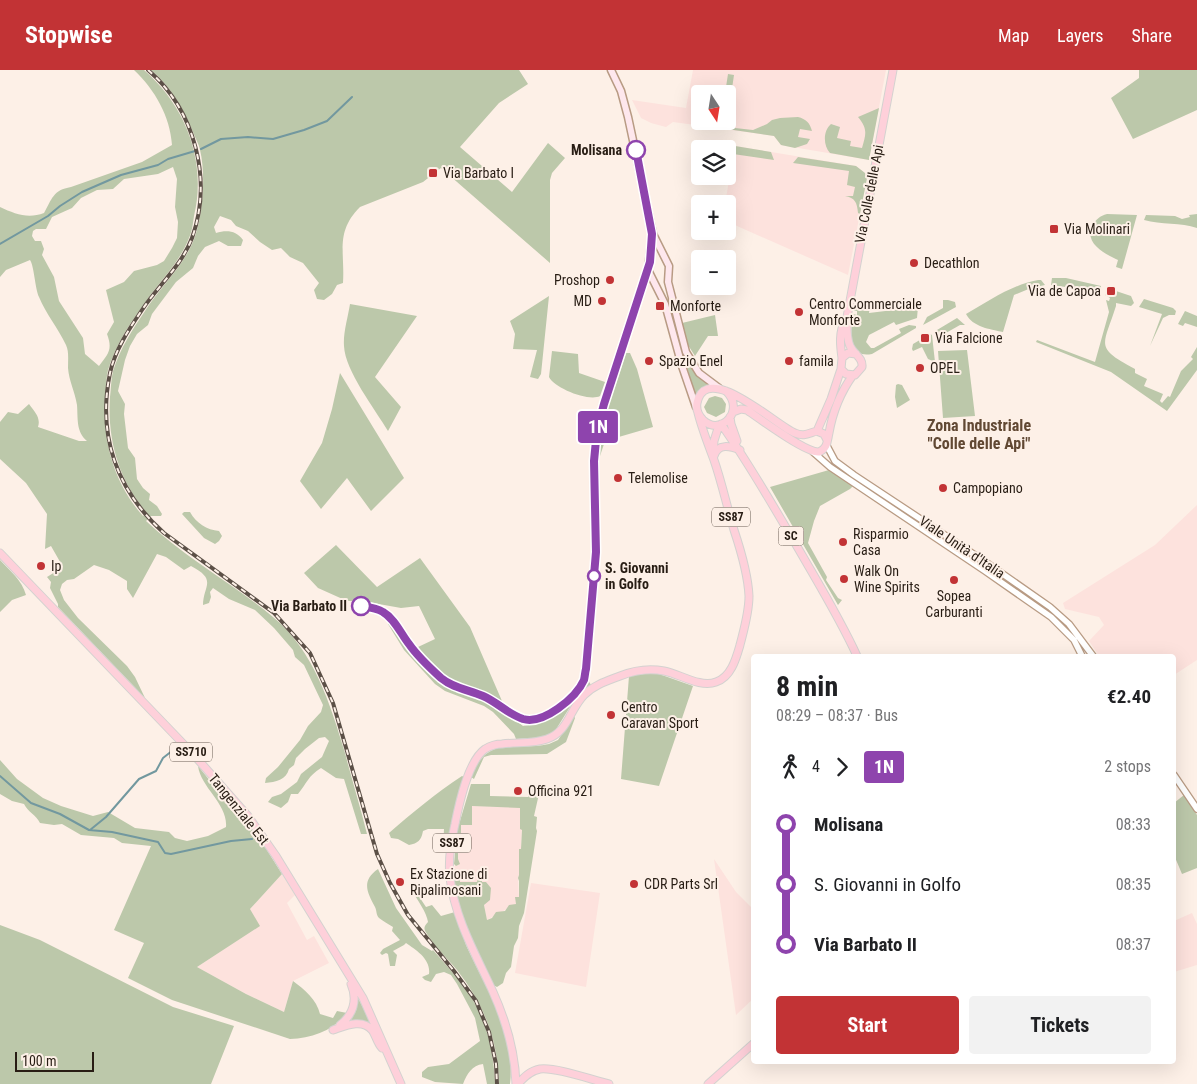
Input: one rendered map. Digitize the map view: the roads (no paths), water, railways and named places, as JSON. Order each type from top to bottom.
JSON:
[{"type":"main road","points":[[611,70],[621,92],[628,117],[652,234],[669,266],[667,273],[668,282],[686,352],[699,373],[722,389],[733,400],[732,415]]},
{"type":"main road","name":"Via Colle delle Api","points":[[856,354],[851,348],[847,336],[847,317],[892,70]]},
{"type":"main road","points":[[652,234],[648,270],[653,276],[661,278],[667,273]]},
{"type":"main road","points":[[650,262],[656,258],[664,259]]},
{"type":"main road","name":"SS87","points":[[517,1084],[508,1034],[496,999],[462,926],[450,879],[451,847],[461,800],[469,774],[477,757],[486,748],[499,744],[539,742],[551,738],[567,724],[579,701],[585,694],[598,685],[631,672],[648,669],[665,671],[701,683],[715,683],[724,678],[732,667],[747,614],[749,596],[747,575],[713,459],[682,366],[665,304],[653,276]]},
{"type":"main road","name":"Via Colle delle Api","points":[[842,358],[840,343],[842,328],[847,317]]},
{"type":"main road","points":[[848,353],[856,354],[862,360],[862,367],[859,372],[853,375],[842,390],[832,413],[827,443],[821,452],[811,451],[792,441],[747,410],[741,409],[720,424],[705,422],[697,410],[698,399],[703,392],[710,388],[722,389],[742,398],[794,433],[808,435],[817,431],[831,399],[841,369],[840,362],[842,358],[848,353]]},
{"type":"main road","points":[[841,369],[846,374],[853,375]]},
{"type":"main road","name":"SC","points":[[732,415],[731,424],[740,450]]},
{"type":"main road","name":"SS87","points":[[713,459],[714,441],[720,424]]},
{"type":"main road","name":"SC","points":[[720,424],[740,450],[836,615],[856,654]]},
{"type":"main road","points":[[817,431],[824,434],[827,443]]},
{"type":"main road","points":[[808,435],[806,442],[811,451]]},
{"type":"main road","points":[[713,459],[716,451],[726,446],[740,450]]},
{"type":"main road","name":"Tangenziale Est","points":[[0,553],[193,754],[248,816],[276,856],[350,976],[370,1012],[401,1084]]},
{"type":"main road","points":[[350,976],[354,995],[354,1008],[348,1019],[333,1030],[357,1023],[366,1026],[372,1030],[379,1045],[388,1056]]},
{"type":"main road","points":[[708,1084],[751,1046]]},
{"type":"main road","points":[[517,1084],[532,1072],[549,1069],[609,1084]]},
{"type":"street","name":"Viale Unità d'Italia","points":[[827,443],[835,461],[854,476],[987,563],[1050,607],[1069,624],[1091,654]]},
{"type":"street","name":"Viale Unità d'Italia","points":[[811,451],[830,468],[1051,617],[1074,640],[1081,654]]},
{"type":"street","points":[[1176,777],[1197,809]]},
{"type":"waterway","points":[[201,149],[221,139],[248,137],[273,139],[304,130],[327,121],[352,97]]},
{"type":"waterway","points":[[0,244],[48,216],[82,192],[121,175],[158,165],[168,159],[195,151]]},
{"type":"waterway","points":[[90,830],[106,817],[139,779],[156,771],[163,758],[177,747]]},
{"type":"waterway","points":[[0,776],[31,803],[60,814],[89,830],[112,832],[158,842],[165,853],[171,854],[231,841],[252,839]]},
{"type":"railway","points":[[148,70],[164,86],[178,105],[188,125],[200,170],[201,193],[198,216],[188,248],[132,325],[112,364],[107,396],[106,419],[114,461],[134,499],[164,533],[274,613],[310,653],[333,703],[377,854],[390,883],[408,915],[476,1001],[489,1032],[496,1064],[497,1084]]},
{"type":"place","name":"Molisana","points":[[636,150]]},
{"type":"place","name":"Via Barbato I","points":[[433,173]]},
{"type":"place","name":"Via Molinari","points":[[1054,229]]},
{"type":"place","name":"Decathlon","points":[[914,263]]},
{"type":"place","name":"Proshop","points":[[610,280]]},
{"type":"place","name":"Via de Capoa","points":[[1111,291]]},
{"type":"place","name":"MD","points":[[602,301]]},
{"type":"place","name":"Monforte","points":[[660,306]]},
{"type":"place","name":"Centro Commerciale Monforte","points":[[799,312]]},
{"type":"place","name":"Via Falcione","points":[[925,338]]},
{"type":"place","name":"Spazio Enel","points":[[649,361]]},
{"type":"place","name":"famila","points":[[789,361]]},
{"type":"place","name":"OPEL","points":[[920,368]]},
{"type":"place","name":"Telemolise","points":[[618,478]]},
{"type":"place","name":"Campopiano","points":[[943,488]]},
{"type":"place","name":"Risparmio Casa","points":[[843,542]]},
{"type":"place","name":"Ip","points":[[41,566]]},
{"type":"place","name":"S. Giovanni in Golfo","points":[[594,576]]},
{"type":"place","name":"Walk On Wine Spirits","points":[[844,579]]},
{"type":"place","name":"Sopea Carburanti","points":[[954,580]]},
{"type":"place","name":"Via Barbato II","points":[[361,606]]},
{"type":"place","name":"Centro Caravan Sport","points":[[611,715]]},
{"type":"place","name":"Officina 921","points":[[518,791]]},
{"type":"place","name":"Ex Stazione di Ripalimosani","points":[[400,882]]},
{"type":"place","name":"CDR Parts Srl","points":[[634,884]]},
{"type":"district","name":"Zona Industriale \"Colle delle Api\"","points":[[979,434]]}]
